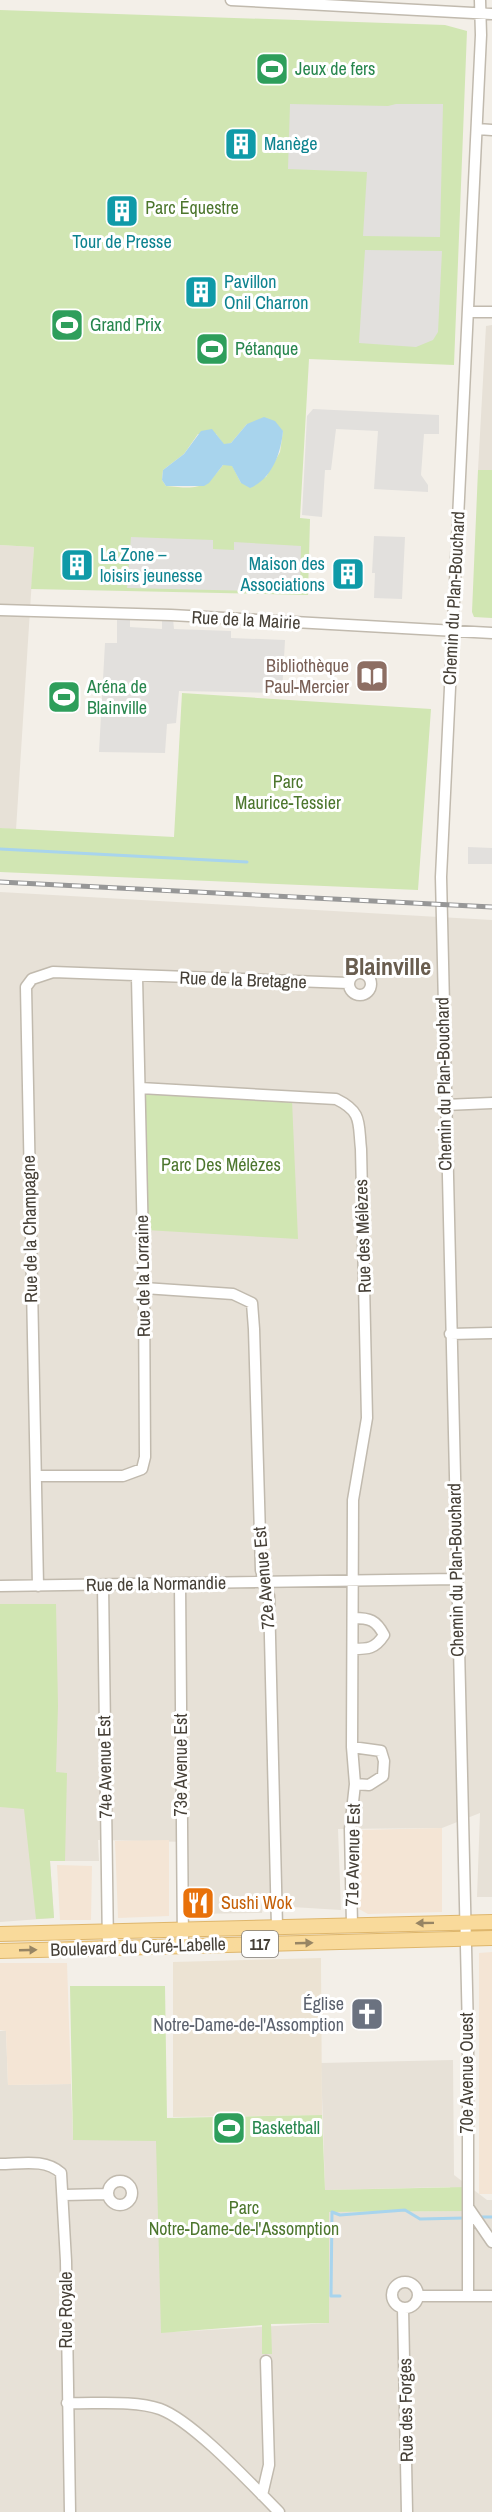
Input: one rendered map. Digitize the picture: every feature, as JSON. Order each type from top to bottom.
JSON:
[{"type":"main road","name":"Boulevard du Curé-Labelle","points":[[0,1934],[492,1922]]},
{"type":"main road","name":"Boulevard du Curé-Labelle","points":[[0,1951],[492,1938]]},
{"type":"street","points":[[231,0],[492,14]]},
{"type":"street","name":"Chemin du Plan-Bouchard","points":[[465,1939],[441,877],[477,129],[480,0]]},
{"type":"street","points":[[477,129],[492,130]]},
{"type":"street","points":[[468,312],[492,312]]},
{"type":"street","name":"Rue de la Mairie","points":[[0,610],[171,615],[492,633]]},
{"type":"street","name":"Rue de la Champagne","points":[[38,1586],[26,987],[32,979],[53,972],[137,976]]},
{"type":"street","name":"Rue de la Bretagne","points":[[137,976],[348,983]]},
{"type":"street","name":"Rue de la Lorraine","points":[[36,1476],[123,1476],[142,1469],[145,1457],[144,1288],[137,976]]},
{"type":"street","name":"Rue des Mélèzes","points":[[140,1088],[336,1100],[351,1106],[357,1118],[361,1149],[367,1418],[353,1500],[353,1580]]},
{"type":"street","points":[[445,1105],[492,1103]]},
{"type":"street","name":"72e Avenue Est","points":[[144,1288],[233,1294],[252,1303],[261,1570],[269,1596],[277,1927]]},
{"type":"street","points":[[450,1334],[492,1333]]},
{"type":"street","name":"Rue de la Normandie","points":[[0,1586],[456,1579]]},
{"type":"street","name":"71e Avenue Est","points":[[352,1925],[350,1829],[355,1784],[352,1747],[353,1580]]},
{"type":"street","name":"73e Avenue Est","points":[[180,1584],[183,1946]]},
{"type":"street","name":"74e Avenue Est","points":[[103,1585],[108,1948]]},
{"type":"street","points":[[353,1618],[370,1618],[379,1625],[384,1635],[378,1644],[369,1649],[353,1650]]},
{"type":"street","name":"71e Avenue Est","points":[[352,1747],[381,1751],[384,1761],[382,1776],[369,1785],[355,1784]]},
{"type":"street","name":"70e Avenue Ouest","points":[[465,1939],[468,2032],[468,2296]]},
{"type":"street","name":"Rue Royale","points":[[0,2164],[46,2163],[54,2166],[61,2173],[64,2195],[70,2512]]},
{"type":"street","points":[[64,2195],[108,2194]]},
{"type":"street","points":[[468,2206],[492,2242]]},
{"type":"street","points":[[403,2282],[412,2284],[418,2296],[412,2306],[403,2308],[392,2298],[395,2286],[403,2282]]},
{"type":"street","points":[[418,2296],[492,2296]]},
{"type":"street","name":"Rue des Forges","points":[[403,2308],[407,2512]]},
{"type":"street","points":[[262,2495],[269,2465],[266,2361]]},
{"type":"street","points":[[67,2403],[144,2405],[160,2409],[177,2418],[197,2434],[279,2512]]},
{"type":"shaded area","points":[[290,104],[388,106],[443,104],[440,237],[363,236],[367,172],[288,169]]},
{"type":"shaded area","points":[[365,250],[442,251],[438,332],[433,340],[416,347],[359,343]]},
{"type":"shaded area","points":[[492,325],[492,470],[478,470],[486,326]]},
{"type":"shaded area","points":[[313,409],[439,415],[439,434],[424,434],[421,475],[428,485],[428,492],[374,489],[378,431],[336,429],[331,470],[325,470],[322,517],[302,515],[307,416]]},
{"type":"shaded area","points":[[374,536],[405,537],[402,599],[374,598],[375,573],[372,573]]},
{"type":"shaded area","points":[[131,537],[213,540],[213,549],[234,550],[234,542],[301,546],[300,592],[127,588]]},
{"type":"shaded area","points":[[0,545],[34,547],[16,830],[0,828]]},
{"type":"shaded area","points":[[117,616],[130,616],[130,627],[162,629],[162,618],[173,619],[174,629],[231,631],[231,638],[285,640],[282,693],[179,691],[176,723],[167,724],[165,753],[99,752],[105,643],[117,643]]},
{"type":"shaded area","points":[[468,847],[492,848],[492,864],[468,864]]},
{"type":"shaded area","points":[[0,892],[492,920],[492,1897],[477,1897],[480,1813],[442,1828],[338,1829],[341,1910],[292,1907],[281,1899],[263,1899],[262,1913],[191,1914],[188,1895],[188,1842],[98,1840],[99,1861],[50,1861],[54,1918],[0,1922]]},
{"type":"shaded area","points":[[442,1828],[442,1912],[368,1914],[359,1909],[357,1905],[357,1830]]},
{"type":"shaded area","points":[[169,1840],[169,1916],[118,1918],[115,1841]]},
{"type":"shaded area","points":[[57,1865],[92,1866],[91,1920],[60,1920]]},
{"type":"shaded area","points":[[492,1952],[492,2194],[479,2194],[479,1953]]},
{"type":"shaded area","points":[[321,1958],[322,2115],[173,2117],[173,1962]]},
{"type":"shaded area","points":[[0,1963],[67,1963],[71,2084],[8,2085],[6,2031],[0,2030]]},
{"type":"shaded area","points":[[0,2031],[6,2031],[8,2085],[71,2084],[73,2140],[167,2140],[172,2332],[329,2323],[329,2212],[458,2211],[450,2187],[325,2190],[321,2063],[453,2060],[454,2175],[487,2200],[492,2200],[492,2512],[0,2512]]},
{"type":"green space","name":"Parc Équestre","points":[[0,10],[445,25],[467,31],[454,365],[309,359],[300,518],[310,519],[308,595],[31,589],[34,547],[0,545]],"holes":[[[247,424],[283,431],[280,452],[266,477],[241,483],[232,465],[223,465],[210,479],[199,486],[185,488],[166,486],[162,480],[163,470],[184,454],[198,434],[216,434],[224,445],[231,443]]]},
{"type":"green space","points":[[478,470],[492,470],[492,618],[474,617],[472,612]]},
{"type":"green space","name":"Parc Maurice-Tessier","points":[[182,693],[431,709],[418,890],[0,872],[0,828],[174,837]]},
{"type":"green space","name":"Parc Des Mélèzes","points":[[143,1091],[292,1100],[298,1239],[146,1230]]},
{"type":"green space","points":[[0,1604],[56,1604],[58,1706],[56,1772],[67,1773],[65,1861],[50,1861],[54,1918],[36,1919],[24,1809],[0,1807]]},
{"type":"green space","name":"Parc Notre-Dame-de-l'Assomption","points":[[70,1986],[165,1986],[167,2118],[322,2115],[325,2190],[468,2187],[468,2211],[329,2212],[329,2323],[271,2324],[272,2354],[262,2354],[262,2325],[161,2333],[156,2141],[73,2140]]},
{"type":"water","points":[[264,417],[275,421],[283,431],[274,464],[270,472],[258,484],[250,488],[241,483],[232,466],[223,465],[204,486],[166,486],[162,480],[163,470],[184,454],[201,431],[212,429],[224,444],[231,443],[247,424]]},
{"type":"waterway","points":[[0,849],[247,862]]},
{"type":"waterway","points":[[340,2296],[331,2296],[332,2212],[340,2215],[405,2210],[420,2219],[465,2218]]},
{"type":"waterway","points":[[477,2217],[492,2217]]},
{"type":"railway","points":[[0,882],[492,907]]},
{"type":"place","name":"Jeux de fers","points":[[272,69]]},
{"type":"place","name":"Manège","points":[[241,144]]},
{"type":"place","name":"Tour de Presse","points":[[122,211]]},
{"type":"place","name":"Pavillon Onil Charron","points":[[201,292]]},
{"type":"place","name":"Grand Prix","points":[[67,325]]},
{"type":"place","name":"Pétanque","points":[[212,349]]},
{"type":"place","name":"La Zone – loisirs jeunesse","points":[[77,565]]},
{"type":"place","name":"Maison des Associations","points":[[348,574]]},
{"type":"place","name":"Bibliothèque Paul-Mercier","points":[[372,676]]},
{"type":"place","name":"Aréna de Blainville","points":[[64,697]]},
{"type":"place","name":"Sushi Wok","points":[[198,1903]]},
{"type":"place","name":"Église Notre-Dame-de-l'Assomption","points":[[367,2014]]},
{"type":"place","name":"Basketball","points":[[229,2128]]},
{"type":"district","name":"Blainville","points":[[388,967]]}]
